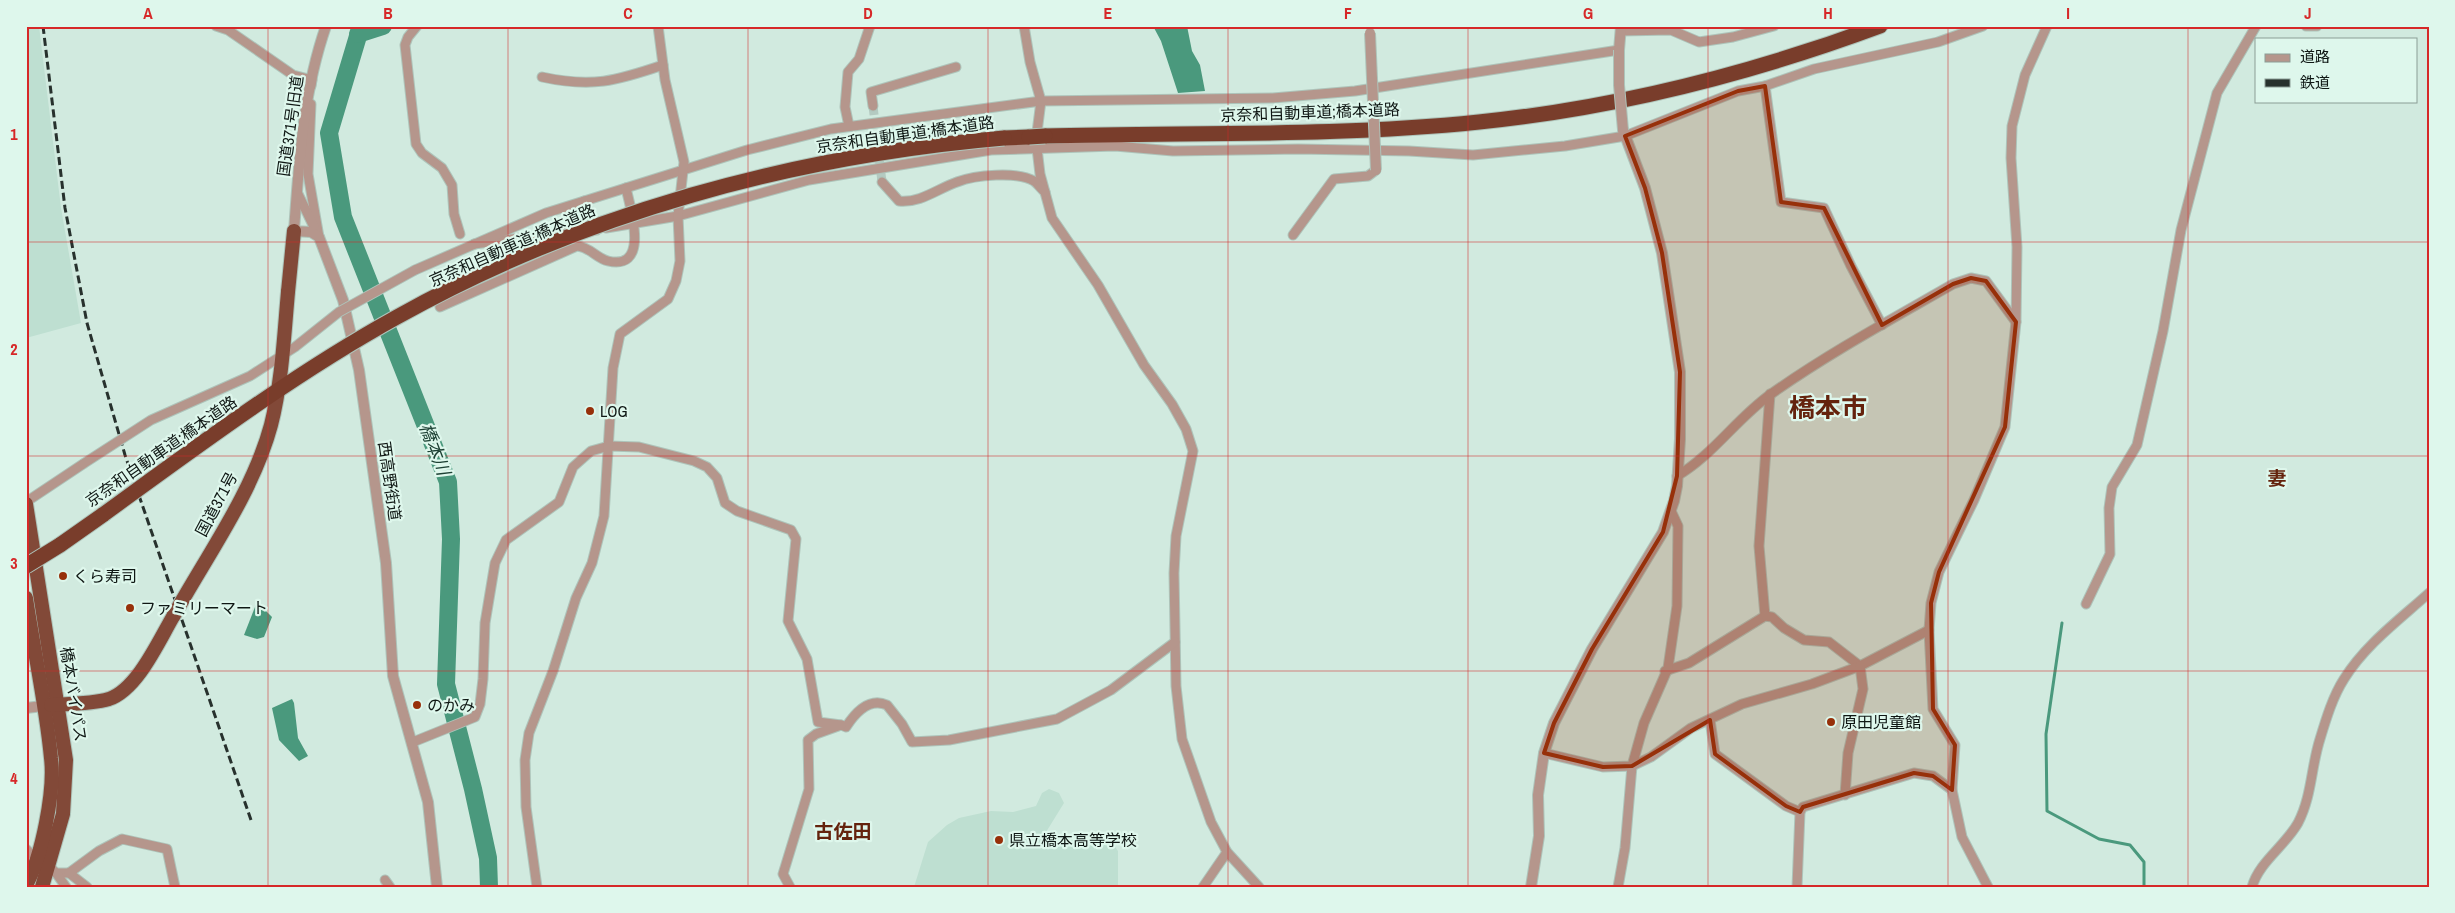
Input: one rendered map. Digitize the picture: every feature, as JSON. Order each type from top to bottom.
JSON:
[{"type":"highway","name":"京奈和自動車道;橋本道路","points":[[26,566],[60,545],[215,434],[322,362],[397,316],[471,279],[555,242],[638,211],[703,191],[780,172],[912,148],[1004,138],[1037,140],[1165,133],[1353,131],[1478,122],[1566,111],[1655,94],[1738,73],[1818,49],[1880,26]]},
{"type":"highway","name":"国道371号","points":[[43,706],[108,699],[124,692],[138,675],[228,521],[260,458],[271,425],[280,383],[294,231]]},
{"type":"highway","name":"橋本バイパス","points":[[26,503],[66,760],[63,814],[42,887]]},
{"type":"highway","name":"橋本バイパス","points":[[26,598],[52,760],[48,811],[47,867],[26,885]]},
{"type":"street","points":[[216,26],[228,30],[292,75],[312,80]]},
{"type":"street","name":"国道371号旧道","points":[[294,231],[303,122],[318,47],[326,26]]},
{"type":"street","points":[[417,26],[408,37],[405,45],[416,144],[422,153],[442,168],[452,185],[454,214],[460,234]]},
{"type":"street","points":[[536,887],[526,807],[525,760],[529,733],[553,671],[576,598],[592,563],[604,516],[612,368],[620,334],[668,299],[676,281],[680,261],[678,216],[684,169],[663,65],[658,26]]},
{"type":"street","points":[[849,126],[845,107],[848,72],[859,59],[870,26]]},
{"type":"street","points":[[1024,26],[1030,62],[1041,101],[1037,140],[1045,192],[1052,218],[1098,285],[1144,365],[1172,404],[1186,429],[1193,451],[1176,536],[1174,582],[1176,686],[1182,739],[1211,822],[1227,852],[1259,887]]},
{"type":"street","points":[[1531,887],[1539,836],[1538,795],[1544,753],[1554,722],[1579,674],[1663,532],[1677,476],[1680,439],[1680,372],[1662,253],[1645,188],[1624,133],[1619,85],[1621,29],[1670,30],[1699,42],[1733,37],[1774,26]]},
{"type":"street","points":[[474,244],[597,230],[678,216],[828,176],[1037,140],[1173,152],[1298,149],[1417,151],[1474,155],[1518,152],[1624,133],[1738,91],[1765,86],[1814,69],[1938,42],[1983,26]]},
{"type":"street","points":[[1988,887],[1962,837],[1952,790],[1955,745],[1933,709],[1929,630],[1931,603],[1939,572],[1974,500],[2005,427],[2016,322],[2017,247],[2011,158],[2012,126],[2025,75],[2048,26]]},
{"type":"street","points":[[2306,26],[2317,26]]},
{"type":"street","points":[[2086,604],[2104,571],[2110,554],[2109,508],[2112,487],[2137,445],[2163,331],[2181,230],[2217,93],[2256,27]]},
{"type":"street","points":[[1293,235],[1334,178],[1368,176],[1376,170],[1369,29]]},
{"type":"street","points":[[26,503],[151,420],[250,376],[295,347],[340,312],[416,270],[546,213],[747,150],[849,126],[1041,101],[1240,98],[1355,91],[1619,50]]},
{"type":"street","points":[[542,77],[563,82],[597,84],[620,80],[663,65]]},
{"type":"street","points":[[873,106],[872,92],[956,67]]},
{"type":"street","name":"西高野街道","points":[[312,80],[308,174],[318,237],[343,300],[358,370],[386,563],[393,676],[413,742],[428,802],[437,887]]},
{"type":"street","points":[[1765,86],[1781,202],[1824,208],[1850,266],[1882,325]]},
{"type":"street","points":[[882,182],[899,200],[912,202],[957,181],[976,176],[1024,178],[1034,181],[1045,192]]},
{"type":"street","points":[[440,307],[577,246],[590,249],[607,261],[620,261],[632,252],[636,239],[626,188]]},
{"type":"street","points":[[296,191],[318,237]]},
{"type":"street","points":[[584,201],[597,230]]},
{"type":"street","points":[[294,231],[311,232],[318,237]]},
{"type":"street","points":[[1677,476],[1693,467],[1740,419],[1770,394],[1953,284],[1971,278],[1986,281],[2016,322]]},
{"type":"street","points":[[1765,616],[1759,546],[1770,394]]},
{"type":"street","points":[[413,742],[430,737],[475,716],[480,704],[486,623],[493,570],[506,540],[559,502],[573,467],[590,451],[609,446],[639,447],[707,467],[717,478],[725,504],[736,511],[791,530],[796,539],[788,621],[807,659],[818,722],[846,727],[864,706],[874,703],[887,705],[902,724],[912,742],[949,740],[1057,719],[1111,690],[1175,642]]},
{"type":"street","points":[[1618,887],[1625,848],[1632,766],[1644,723],[1665,671],[1668,668],[1676,606],[1678,526],[1670,510]]},
{"type":"street","points":[[2252,887],[2255,875],[2285,842],[2302,814],[2311,786],[2319,740],[2344,680],[2369,647],[2429,593]]},
{"type":"street","points":[[1665,671],[1689,663],[1765,616],[1772,617],[1784,628],[1804,640],[1829,642],[1860,666],[1863,689],[1848,754],[1845,795]]},
{"type":"street","points":[[1544,753],[1603,767],[1632,766],[1651,757],[1691,728],[1742,704],[1812,684],[1860,666],[1929,630]]},
{"type":"street","points":[[26,708],[43,706]]},
{"type":"street","points":[[1710,720],[1715,754],[1786,806],[1800,812]]},
{"type":"street","points":[[790,887],[783,874],[808,789],[808,740],[816,734],[841,725]]},
{"type":"street","points":[[1797,887],[1800,812],[1803,807],[1914,773],[1933,776],[1952,790]]},
{"type":"street","points":[[69,874],[99,851],[122,839],[167,849],[175,887]]},
{"type":"street","points":[[26,850],[47,867],[66,887]]},
{"type":"street","points":[[1203,887],[1227,852]]},
{"type":"street","points":[[47,867],[69,874],[87,887]]},
{"type":"highlighted area","points":[[1765,86],[1781,202],[1824,208],[1882,325],[1953,284],[1971,278],[1986,281],[2016,322],[2005,427],[1939,572],[1931,603],[1933,709],[1955,745],[1952,790],[1933,776],[1914,773],[1803,807],[1800,812],[1786,806],[1715,754],[1710,720],[1632,766],[1603,767],[1544,753],[1554,723],[1592,649],[1663,532],[1677,476],[1680,372],[1662,253],[1645,188],[1625,136],[1738,91]]},
{"type":"shaded area","points":[[26,26],[39,26],[61,208],[81,323],[26,338]]},
{"type":"shaded area","points":[[1153,26],[1187,26],[1192,51],[1200,65],[1205,91],[1178,93],[1161,41]]},
{"type":"shaded area","points":[[257,602],[272,617],[264,637],[257,639],[244,635]]},
{"type":"shaded area","points":[[292,699],[298,738],[308,756],[299,761],[279,740],[272,708]]},
{"type":"shaded area","name":"県立橋本高等学校","points":[[1049,789],[1059,793],[1064,803],[1043,837],[1113,844],[1118,851],[1118,887],[914,887],[928,842],[947,825],[959,818],[991,811],[1013,812],[1036,806],[1042,793]]},
{"type":"waterway","name":"橋本川","points":[[361,26],[329,133],[343,217],[448,482],[451,539],[446,684],[473,789],[488,858],[489,887]]},
{"type":"waterway","points":[[358,34],[383,26]]},
{"type":"waterway","points":[[2062,623],[2046,734],[2047,811],[2099,839],[2130,845],[2144,862],[2144,887]]},
{"type":"tunnel","points":[[873,106],[882,182]]},
{"type":"railway","points":[[43,26],[65,208],[87,323],[125,455],[251,820]]},
{"type":"place","name":"LOG","points":[[590,411]]},
{"type":"place","name":"くら寿司","points":[[63,576]]},
{"type":"place","name":"ファミリーマート","points":[[130,608]]},
{"type":"place","name":"のかみ","points":[[417,705]]},
{"type":"place","name":"原田児童館","points":[[1831,722]]},
{"type":"place","name":"県立橋本高等学校","points":[[999,840]]},
{"type":"district","name":"橋本市","points":[[1828,407]]},
{"type":"district","name":"妻","points":[[2277,478]]},
{"type":"district","name":"古佐田","points":[[843,831]]}]
